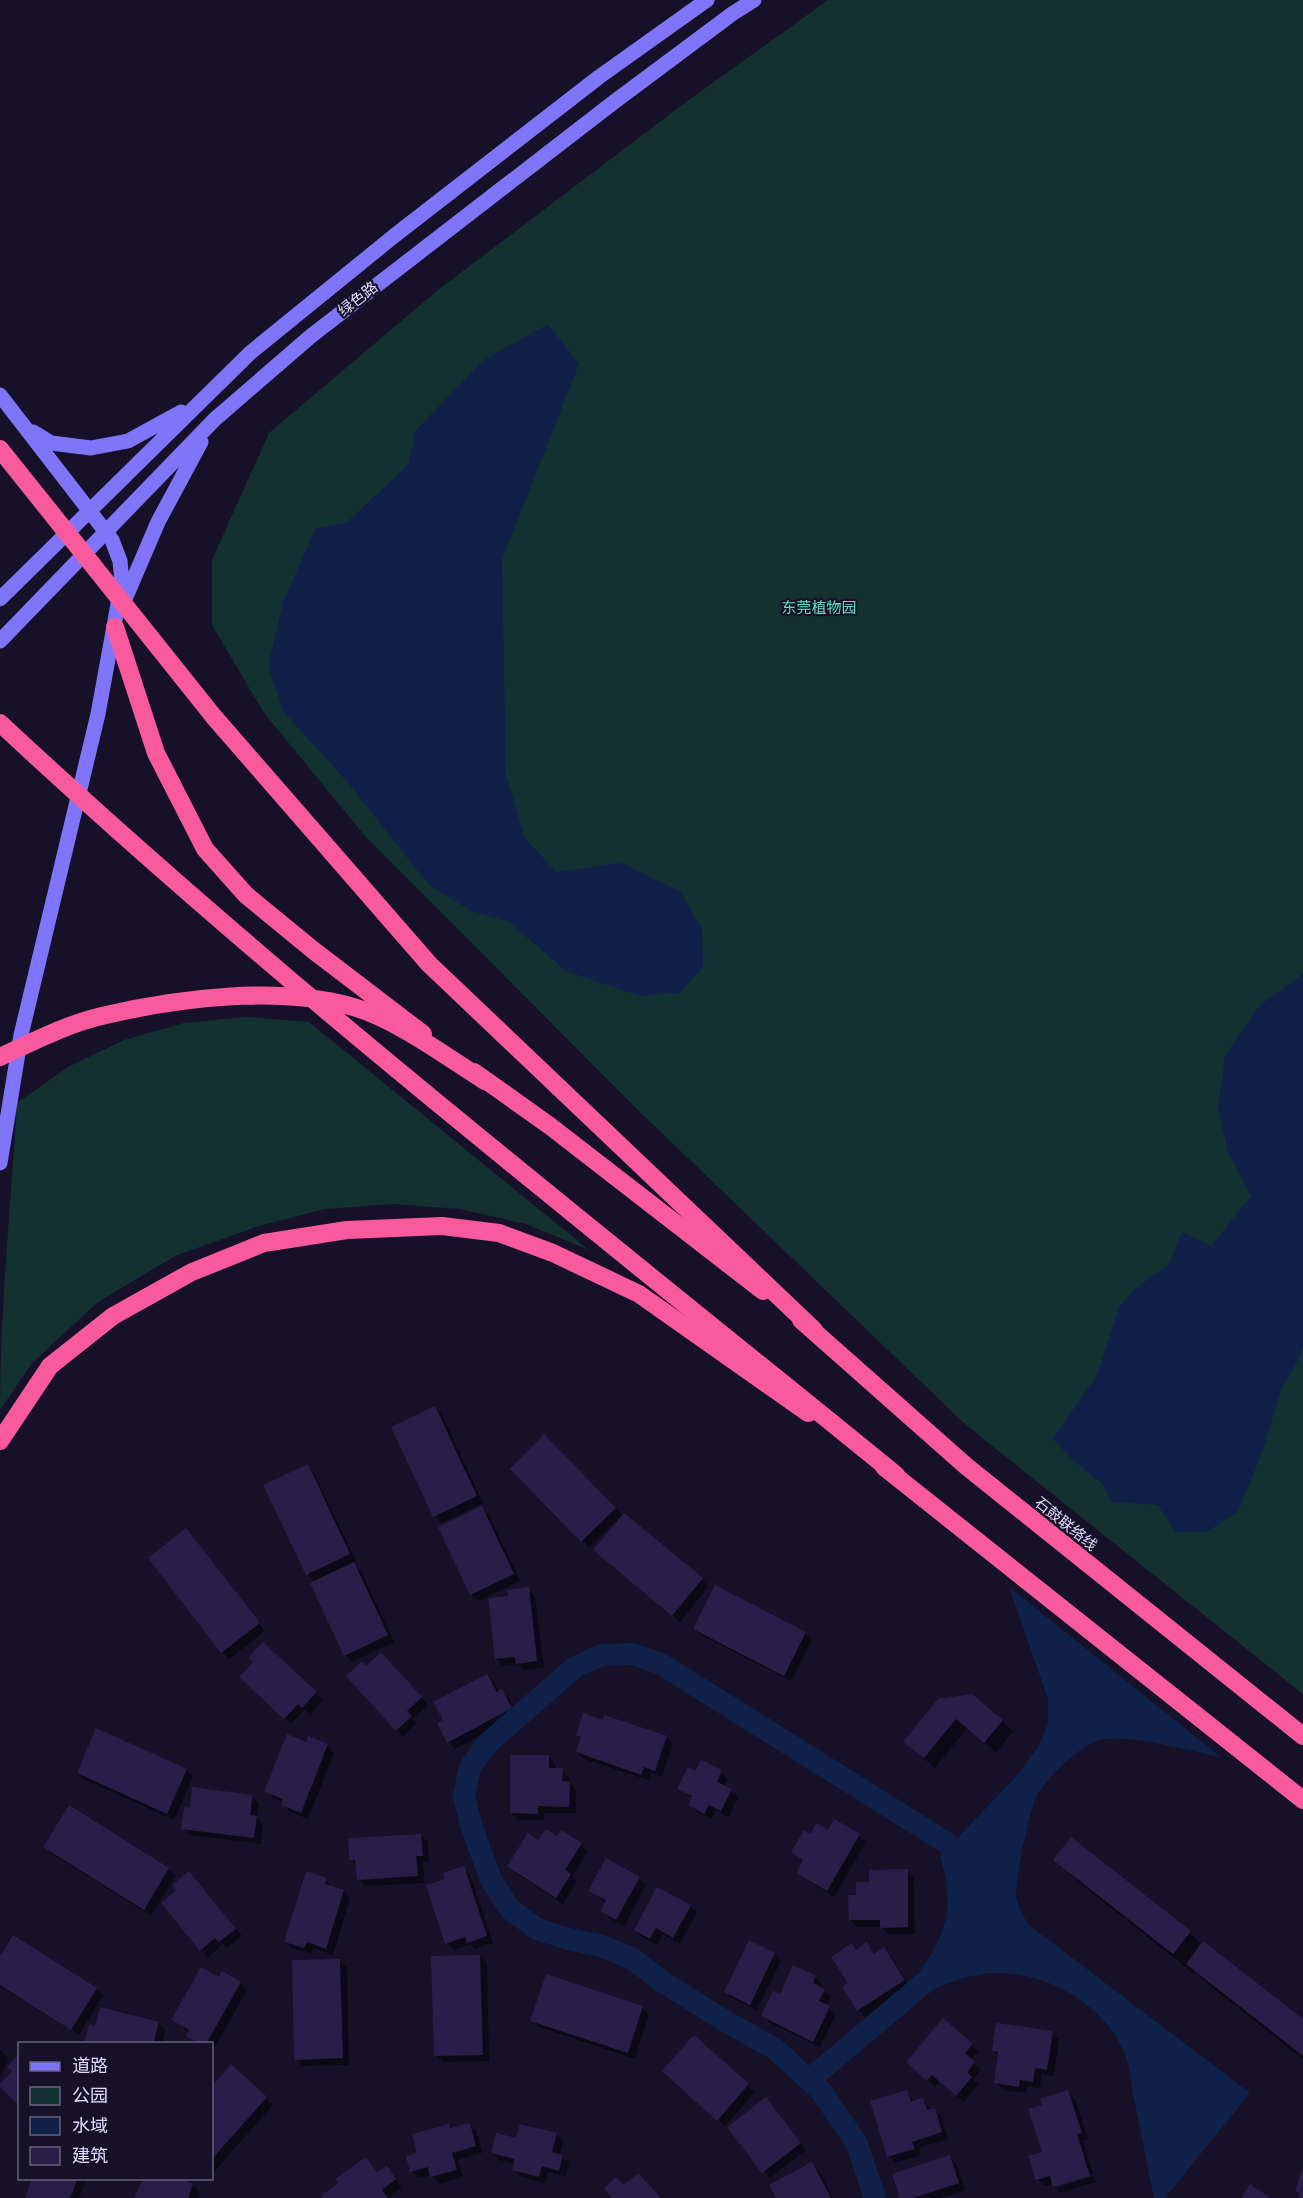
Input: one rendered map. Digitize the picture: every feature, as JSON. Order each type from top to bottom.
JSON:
[{"type":"highway","points":[[0,449],[214,717],[429,964],[814,1330]]},
{"type":"highway","points":[[115,627],[156,753],[205,849],[246,894],[322,957],[485,1081],[550,1126],[814,1330]]},
{"type":"highway","points":[[0,723],[173,879],[346,1029],[896,1475],[1303,1800]]},
{"type":"highway","points":[[0,1057],[46,1036],[104,1015],[175,1003],[236,997],[300,996],[351,1006],[387,1021],[485,1081]]},
{"type":"highway","points":[[0,1441],[50,1366],[113,1316],[192,1272],[264,1244],[347,1230],[442,1226],[499,1233],[553,1253],[639,1294],[896,1475]]},
{"type":"highway","name":"石鼓联络线","points":[[814,1330],[966,1466],[1303,1737]]},
{"type":"main road","name":"绿色路","points":[[0,599],[250,353],[394,236],[599,77],[707,0]]},
{"type":"main road","name":"绿色路","points":[[0,641],[215,419],[266,372],[614,102],[754,0]]},
{"type":"main road","points":[[0,395],[112,540],[120,561],[122,582],[96,725],[21,1035],[0,1162]]},
{"type":"main road","points":[[25,428],[51,443],[91,448],[128,441],[199,401]]},
{"type":"main road","points":[[115,627],[135,573],[158,522],[189,461],[215,419]]},
{"type":"green space","name":"东莞植物园","points":[[828,0],[1303,0],[1303,1694],[966,1425],[642,1114],[366,837],[264,713],[212,625],[212,560],[269,433],[438,290],[686,102]]},
{"type":"green space","points":[[247,1017],[309,1022],[589,1250],[526,1224],[460,1209],[393,1204],[325,1209],[259,1226],[175,1256],[98,1302],[32,1363],[0,1410],[4,1294],[17,1103],[68,1067],[124,1040],[184,1023]]},
{"type":"water","points":[[548,324],[579,364],[502,560],[506,775],[525,838],[556,872],[621,863],[680,891],[702,929],[703,967],[680,993],[640,996],[566,971],[509,922],[471,911],[428,884],[349,784],[284,712],[268,667],[283,602],[316,528],[346,523],[409,464],[415,431],[484,360]]},
{"type":"water","points":[[1303,974],[1303,1346],[1281,1390],[1263,1450],[1238,1512],[1206,1532],[1175,1532],[1158,1505],[1112,1502],[1103,1485],[1073,1460],[1053,1439],[1097,1375],[1119,1308],[1132,1291],[1169,1264],[1182,1232],[1211,1246],[1251,1196],[1228,1151],[1218,1109],[1225,1056],[1259,1006]]},
{"type":"water","points":[[1009,1587],[1221,1757],[1126,1739],[1112,1738],[1091,1743],[1064,1764],[1036,1797],[1026,1831],[1018,1877],[1016,1896],[1029,1925],[1250,2093],[1165,2198],[1154,2198],[1125,2054],[1116,2036],[1089,2007],[1054,1985],[1035,1978],[1016,1974],[980,1974],[934,1989],[920,1971],[937,1942],[946,1916],[947,1888],[940,1856],[1014,1779],[1038,1747],[1048,1724],[1048,1699]]},
{"type":"building","points":[[435,1406],[477,1496],[433,1517],[391,1427]]},
{"type":"building","points":[[544,1434],[616,1508],[581,1542],[510,1469]]},
{"type":"building","points":[[308,1464],[350,1554],[306,1575],[263,1485]]},
{"type":"building","points":[[482,1506],[514,1574],[470,1595],[438,1527]]},
{"type":"building","points":[[624,1513],[703,1578],[672,1616],[593,1550]]},
{"type":"building","points":[[186,1528],[260,1623],[221,1653],[148,1558]]},
{"type":"building","points":[[354,1562],[388,1635],[344,1656],[310,1583]]},
{"type":"building","points":[[715,1585],[806,1632],[784,1676],[693,1629]]},
{"type":"building","points":[[529,1587],[537,1661],[516,1664],[515,1657],[495,1659],[488,1598],[508,1596],[507,1590]]},
{"type":"building","points":[[263,1642],[317,1692],[302,1708],[298,1704],[284,1719],[239,1677],[253,1662],[248,1658]]},
{"type":"building","points":[[381,1652],[422,1697],[407,1711],[412,1716],[396,1731],[346,1676],[362,1661],[366,1666]]},
{"type":"building","points":[[487,1674],[497,1692],[502,1689],[512,1708],[447,1743],[437,1723],[443,1720],[433,1702]]},
{"type":"building","points":[[972,1694],[1003,1720],[984,1743],[956,1719],[924,1758],[903,1742],[938,1699]]},
{"type":"building","points":[[583,1713],[603,1720],[604,1715],[667,1736],[655,1771],[644,1767],[641,1775],[576,1752],[581,1737],[576,1735]]},
{"type":"building","points":[[96,1728],[187,1769],[167,1814],[77,1773]]},
{"type":"building","points":[[287,1734],[306,1742],[308,1736],[328,1744],[301,1813],[281,1805],[283,1799],[264,1792]]},
{"type":"building","points":[[510,1755],[549,1755],[549,1768],[563,1768],[562,1781],[570,1782],[569,1807],[538,1806],[538,1814],[510,1813]]},
{"type":"building","points":[[701,1760],[722,1770],[717,1782],[732,1789],[721,1811],[709,1805],[704,1814],[688,1805],[692,1796],[677,1789],[688,1767],[695,1771]]},
{"type":"building","points":[[192,1787],[253,1795],[250,1815],[257,1816],[254,1838],[181,1829],[184,1807],[190,1808]]},
{"type":"building","points":[[69,1805],[169,1868],[144,1910],[43,1847]]},
{"type":"building","points":[[834,1819],[860,1834],[827,1891],[796,1873],[803,1860],[791,1852],[804,1830],[810,1834],[817,1823],[828,1830]]},
{"type":"building","points":[[546,1829],[557,1836],[561,1830],[582,1843],[565,1870],[571,1874],[556,1898],[507,1866],[528,1833],[538,1840]]},
{"type":"building","points":[[421,1834],[423,1856],[416,1856],[418,1876],[357,1880],[355,1860],[349,1860],[348,1838]]},
{"type":"building","points":[[1071,1837],[1191,1931],[1173,1954],[1053,1860]]},
{"type":"building","points":[[606,1858],[640,1877],[616,1920],[600,1911],[606,1900],[588,1891]]},
{"type":"building","points":[[464,1866],[487,1936],[467,1943],[465,1937],[445,1944],[426,1885],[445,1879],[443,1873]]},
{"type":"building","points":[[908,1869],[908,1927],[880,1928],[880,1920],[849,1920],[848,1895],[856,1895],[856,1882],[869,1882],[869,1870]]},
{"type":"building","points":[[189,1871],[236,1929],[219,1942],[215,1938],[200,1951],[161,1903],[176,1890],[172,1885]]},
{"type":"building","points":[[306,1871],[327,1878],[325,1884],[344,1890],[326,1949],[307,1942],[304,1948],[284,1942]]},
{"type":"building","points":[[657,1887],[691,1905],[673,1938],[656,1928],[650,1939],[634,1930]]},
{"type":"building","points":[[13,1935],[97,1988],[71,2030],[0,1985],[0,1956]]},
{"type":"building","points":[[749,1940],[775,1953],[750,2005],[724,1992]]},
{"type":"building","points":[[1203,1941],[1303,2019],[1303,2056],[1186,1964]]},
{"type":"building","points":[[867,1942],[874,1954],[884,1947],[905,1980],[857,2011],[842,1987],[848,1983],[831,1957],[852,1943],[856,1950]]},
{"type":"building","points":[[480,1955],[483,2055],[434,2056],[431,1956]]},
{"type":"building","points":[[340,1959],[343,2058],[294,2060],[292,1960]]},
{"type":"building","points":[[793,1965],[816,1976],[813,1983],[825,1989],[819,2001],[830,2006],[813,2042],[761,2016],[773,1991],[780,1994]]},
{"type":"building","points":[[201,1967],[219,1977],[222,1971],[241,1982],[207,2042],[196,2042],[186,2036],[189,2030],[171,2020]]},
{"type":"building","points":[[546,1974],[643,2006],[628,2053],[530,2021]]},
{"type":"building","points":[[100,2007],[159,2022],[154,2042],[85,2042],[89,2025],[95,2026]]},
{"type":"building","points":[[943,2018],[973,2044],[965,2053],[975,2062],[967,2072],[972,2077],[956,2096],[932,2075],[927,2081],[906,2062]]},
{"type":"building","points":[[996,2023],[1053,2031],[1047,2070],[1035,2068],[1033,2082],[1020,2080],[1019,2087],[994,2083],[998,2052],[992,2051]]},
{"type":"building","points":[[694,2035],[749,2084],[717,2121],[662,2071]]},
{"type":"building","points":[[18,2055],[18,2104],[0,2087],[12,2071],[7,2067]]},
{"type":"building","points":[[231,2064],[267,2097],[213,2158],[213,2085]]},
{"type":"building","points":[[907,2090],[911,2101],[923,2098],[927,2110],[935,2108],[942,2132],[912,2142],[915,2149],[887,2157],[870,2101]]},
{"type":"building","points":[[1068,2090],[1082,2133],[1077,2134],[1090,2176],[1053,2187],[1050,2176],[1036,2180],[1028,2156],[1042,2152],[1028,2109],[1042,2105],[1040,2099]]},
{"type":"building","points":[[766,2097],[801,2143],[762,2173],[727,2127]]},
{"type":"building","points":[[470,2123],[476,2146],[452,2153],[457,2170],[430,2177],[428,2167],[410,2172],[406,2156],[417,2153],[412,2134],[449,2124],[450,2128]]},
{"type":"building","points":[[520,2124],[557,2133],[552,2152],[563,2155],[559,2171],[542,2166],[539,2177],[512,2170],[515,2159],[491,2153],[496,2133],[516,2138]]},
{"type":"building","points":[[950,2155],[959,2183],[913,2198],[900,2198],[892,2174]]},
{"type":"building","points":[[366,2157],[377,2172],[387,2166],[396,2179],[382,2190],[388,2198],[323,2198],[321,2196],[338,2183],[335,2179]]},
{"type":"building","points":[[812,2162],[831,2198],[776,2198],[769,2185]]},
{"type":"building","points":[[1303,2167],[1303,2198],[1299,2198],[1300,2193],[1295,2191]]},
{"type":"building","points":[[638,2173],[661,2198],[612,2198],[604,2188],[616,2177],[624,2185]]},
{"type":"building","points":[[31,2180],[77,2180],[70,2198],[25,2198]]},
{"type":"building","points":[[142,2180],[185,2180],[193,2184],[188,2198],[134,2198]]},
{"type":"building","points":[[1250,2184],[1269,2197],[1241,2198]]},
{"type":"waterway","points":[[875,2198],[856,2142],[821,2091],[775,2049],[660,1980],[633,1959],[602,1946],[537,1929],[510,1909],[491,1880],[471,1825],[464,1796],[470,1767],[488,1743],[575,1667],[602,1655],[633,1654],[661,1664],[950,1845],[969,1869]]},
{"type":"waterway","points":[[809,2080],[950,1961]]}]
